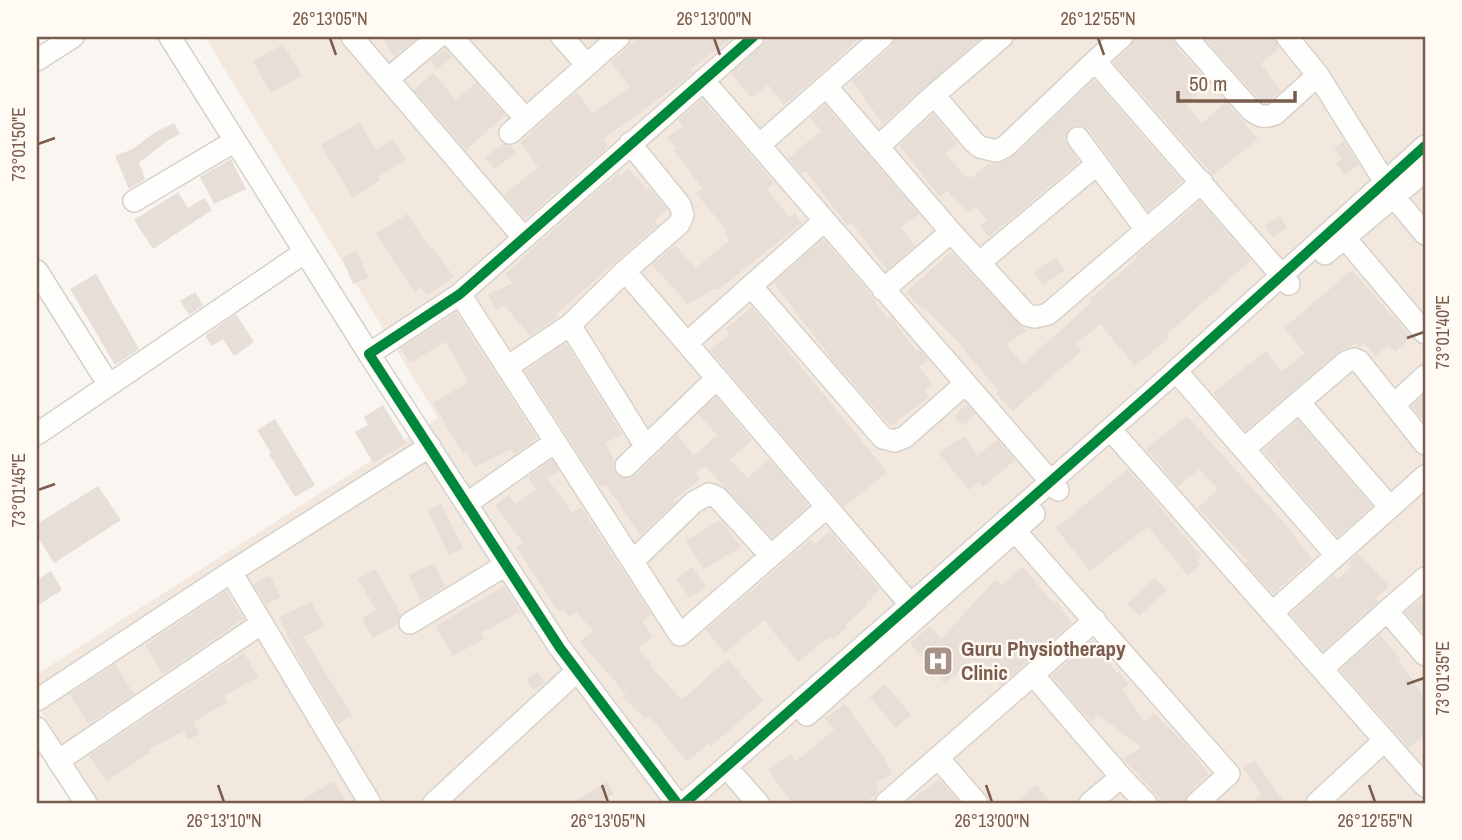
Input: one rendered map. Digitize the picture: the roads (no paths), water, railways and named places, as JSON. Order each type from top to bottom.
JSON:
[{"type":"street","points":[[37,61],[73,37]]},
{"type":"street","points":[[170,37],[369,354],[506,565],[577,671],[677,803]]},
{"type":"street","points":[[352,37],[523,237]]},
{"type":"street","points":[[388,79],[438,37]]},
{"type":"street","points":[[452,37],[518,126],[619,37]]},
{"type":"street","points":[[562,37],[587,65]]},
{"type":"street","points":[[369,354],[460,294],[753,37]]},
{"type":"street","points":[[759,145],[882,37]]},
{"type":"street","points":[[878,146],[1002,37]]},
{"type":"street","points":[[934,95],[973,141],[980,147],[996,151],[1006,146],[1122,37]]},
{"type":"street","points":[[1186,37],[1259,117],[1267,118],[1275,114],[1318,75]]},
{"type":"street","points":[[1287,37],[1318,75],[1390,190],[1425,234]]},
{"type":"street","points":[[1095,61],[1286,279]]},
{"type":"street","points":[[703,80],[1055,486]]},
{"type":"street","points":[[826,86],[979,263],[1027,314],[1035,317],[1048,314],[1202,182]]},
{"type":"street","points":[[1078,138],[1146,230]]},
{"type":"street","points":[[134,201],[235,141]]},
{"type":"street","points":[[507,367],[570,325],[625,271],[679,224],[683,215],[680,205],[630,143]]},
{"type":"street","points":[[1114,434],[1183,379],[1286,279],[1345,238],[1390,190],[1425,146]]},
{"type":"street","points":[[979,263],[1097,164]]},
{"type":"street","points":[[685,803],[910,604],[1055,486],[1286,279],[1390,190],[1425,171]]},
{"type":"street","points":[[687,343],[824,221]]},
{"type":"street","points":[[883,290],[951,232]]},
{"type":"street","points":[[1345,238],[1425,334]]},
{"type":"street","points":[[37,434],[305,252]]},
{"type":"street","points":[[625,271],[910,604]]},
{"type":"street","points":[[38,274],[109,385]]},
{"type":"street","points":[[751,286],[883,438],[895,441],[905,437],[965,384]]},
{"type":"street","points":[[460,294],[633,561],[673,641],[827,507]]},
{"type":"street","points":[[570,325],[646,447]]},
{"type":"street","points":[[1244,449],[1346,362],[1354,359],[1359,361],[1395,404],[1425,444]]},
{"type":"street","points":[[1395,404],[1425,376]]},
{"type":"street","points":[[626,466],[717,378]]},
{"type":"street","points":[[1183,379],[1336,555]]},
{"type":"street","points":[[1299,402],[1389,506]]},
{"type":"street","points":[[1114,434],[1425,786]]},
{"type":"street","points":[[466,504],[555,442]]},
{"type":"street","points":[[37,701],[231,572],[430,446]]},
{"type":"street","points":[[1272,612],[1425,475]]},
{"type":"street","points":[[706,803],[1015,531],[1055,486]]},
{"type":"street","points":[[633,561],[694,502],[709,494],[717,497],[771,556]]},
{"type":"street","points":[[1015,531],[1229,774],[1197,803]]},
{"type":"street","points":[[410,623],[506,565]]},
{"type":"street","points":[[231,572],[370,803]]},
{"type":"street","points":[[1322,669],[1425,578]]},
{"type":"street","points":[[1387,611],[1425,655]]},
{"type":"street","points":[[886,803],[1095,620]]},
{"type":"street","points":[[58,761],[262,623]]},
{"type":"street","points":[[434,803],[577,671]]},
{"type":"street","points":[[1034,676],[1146,803]]},
{"type":"street","points":[[37,728],[86,803]]},
{"type":"street","points":[[1317,803],[1385,740]]},
{"type":"street","points":[[939,759],[977,803]]},
{"type":"street","points":[[735,777],[758,803]]},
{"type":"street","points":[[1090,803],[1121,777]]},
{"type":"place","name":"Guru Physiotherapy Clinic","points":[[938,661]]}]
